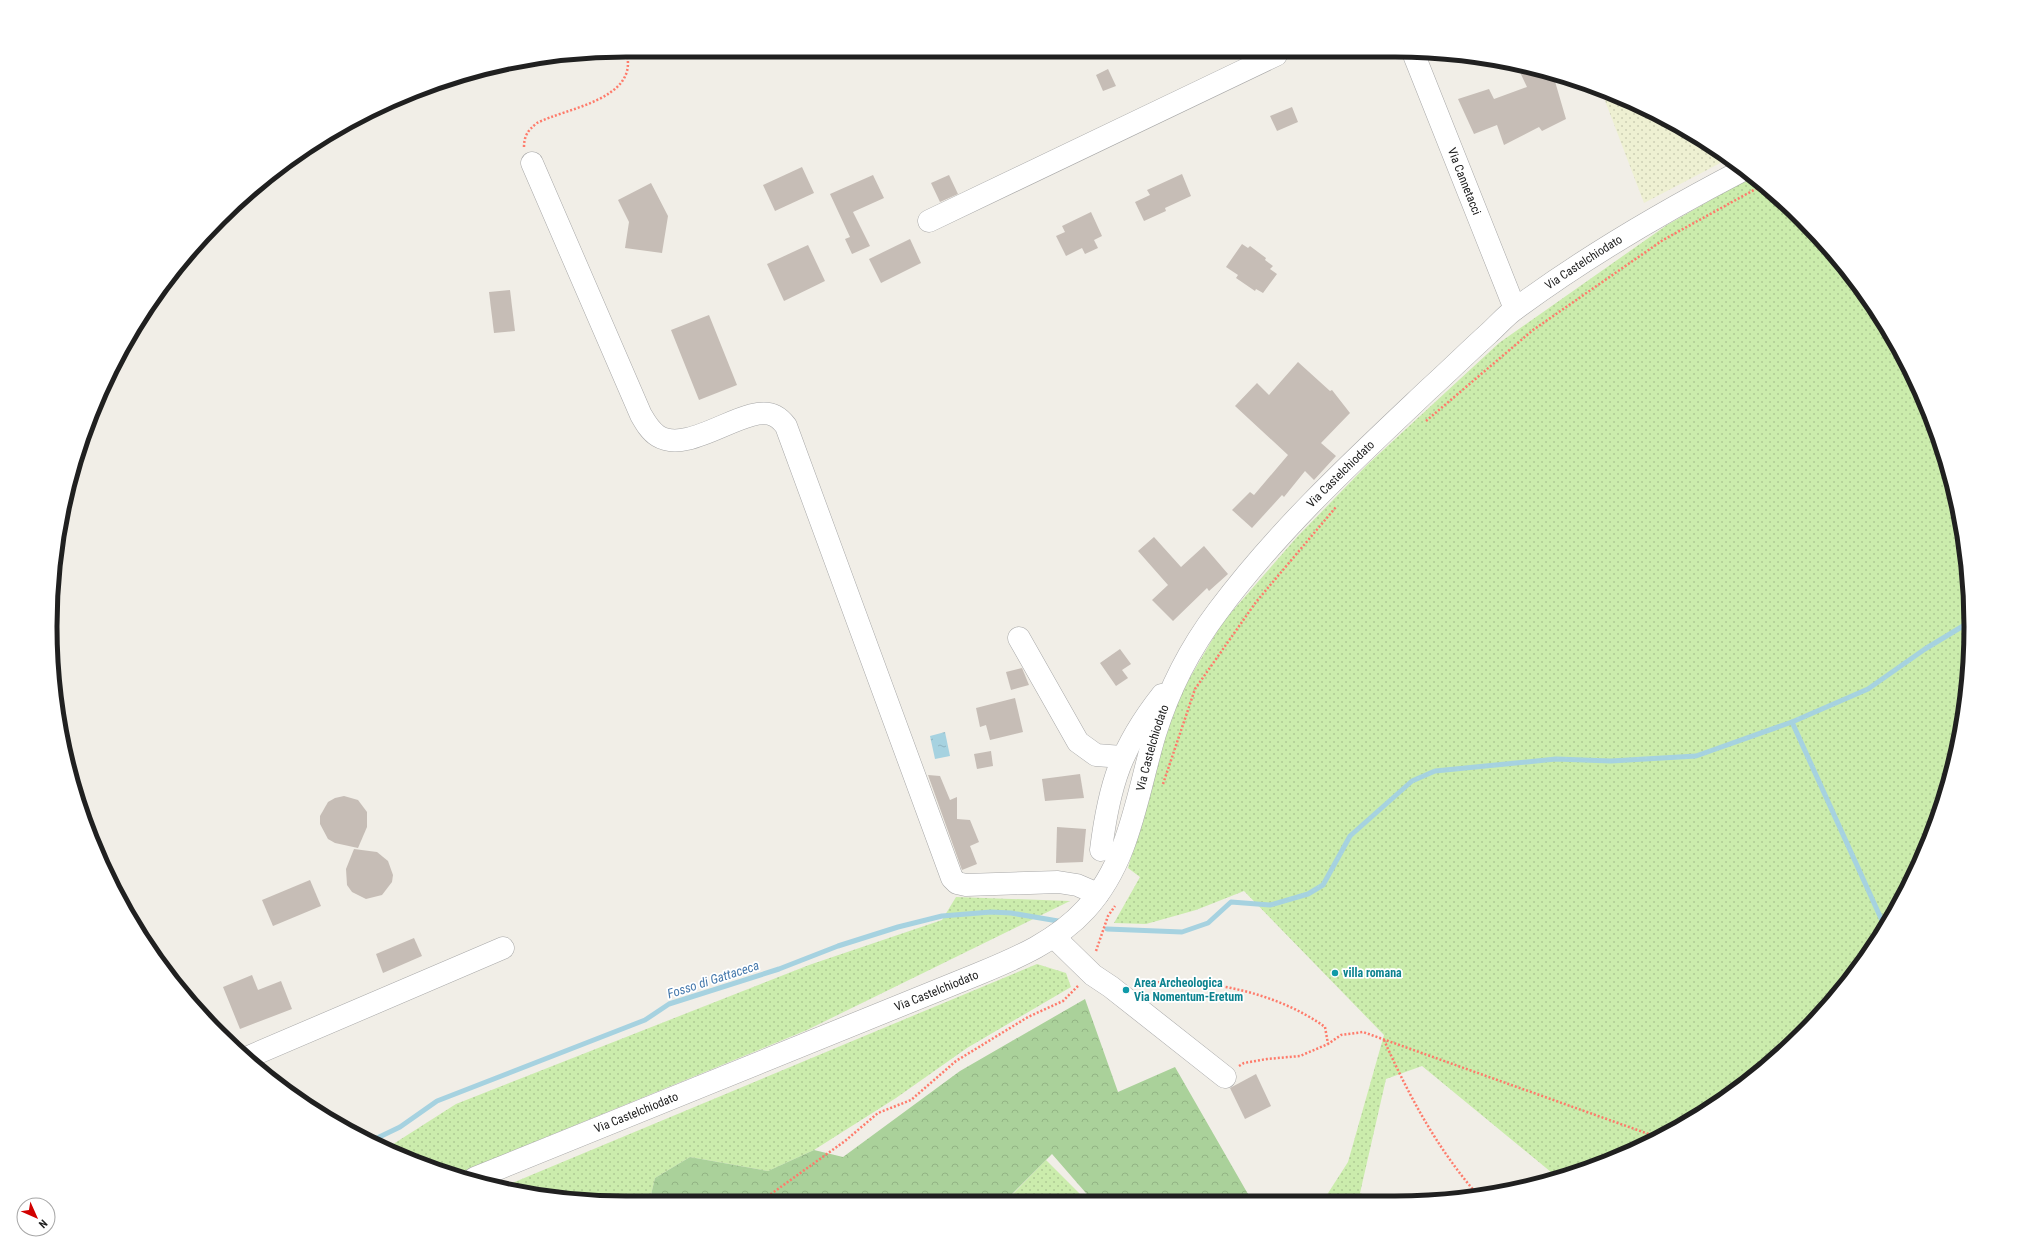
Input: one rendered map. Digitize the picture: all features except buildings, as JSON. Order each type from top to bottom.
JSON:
[{"type":"street","points":[[929,221],[1272,57]]},
{"type":"street","name":"Via Cannetacci","points":[[1415,58],[1515,309]]},
{"type":"street","points":[[532,163],[641,415],[651,430],[658,436],[665,439],[681,440],[760,413],[774,415],[786,426],[949,872],[954,881],[963,885],[1058,882],[1076,886],[1098,894]]},
{"type":"street","name":"Via Castelchiodato","points":[[478,1177],[984,971],[1027,952],[1054,937],[1086,909],[1098,894],[1108,878],[1122,849],[1136,808],[1155,736],[1166,703],[1179,673],[1199,638],[1216,614],[1276,541],[1360,454],[1515,309],[1609,244],[1738,173]]},
{"type":"street","points":[[1019,638],[1078,742],[1096,755],[1122,758]]},
{"type":"street","points":[[1101,850],[1109,795],[1122,758],[1142,721],[1179,673]]},
{"type":"street","points":[[1054,937],[1093,976],[1112,987],[1225,1077]]},
{"type":"street","points":[[252,1056],[503,948]]},
{"type":"path","points":[[532,163],[524,148],[524,139],[528,131],[543,120],[588,103],[614,90],[625,78],[628,70],[627,57]]},
{"type":"path","points":[[1423,423],[1533,330],[1664,240],[1757,188]]},
{"type":"path","points":[[1172,753],[1195,689],[1256,602],[1339,504]]},
{"type":"path","points":[[768,1196],[845,1141],[878,1113],[910,1100],[956,1061],[1028,1017],[1063,1001],[1078,986],[1093,976]]},
{"type":"path","points":[[1112,987],[1146,983],[1187,983],[1223,986],[1255,994],[1309,1015],[1325,1027],[1328,1044]]},
{"type":"path","points":[[1225,1077],[1244,1063],[1300,1056],[1328,1044],[1341,1035],[1363,1032],[1650,1135]]},
{"type":"path","points":[[1384,1040],[1399,1074],[1430,1131],[1474,1190]]},
{"type":"green space","points":[[1604,97],[1679,133],[1723,162],[1644,203]]},
{"type":"green space","points":[[1747,180],[1770,198],[1797,224],[1823,251],[1846,280],[1868,310],[1888,342],[1921,409],[1934,443],[1945,479],[1953,515],[1963,589],[1963,664],[1959,701],[1945,774],[1934,810],[1921,844],[1888,911],[1868,943],[1846,973],[1823,1002],[1770,1055],[1711,1100],[1679,1120],[1612,1153],[1553,1174],[1422,1066],[1386,1079],[1360,1193],[1366,1196],[1326,1196],[1348,1162],[1384,1035],[1244,891],[1196,910],[1146,924],[1114,923],[1140,877],[1128,868],[1171,717],[1185,686],[1222,623],[1297,537],[1367,465],[1499,343],[1667,225]]},
{"type":"green space","points":[[956,897],[1070,901],[807,1030],[462,1172],[409,1153],[392,1145],[456,1104],[809,965],[942,920]]},
{"type":"green space","points":[[1037,964],[1066,973],[1071,987],[967,1048],[896,1098],[814,1150],[768,1171],[690,1157],[655,1178],[651,1196],[589,1195],[510,1184]]},
{"type":"green space","points":[[1085,999],[1118,1092],[1175,1067],[1249,1196],[1089,1196],[1052,1154],[1010,1196],[651,1196],[655,1178],[690,1157],[768,1171],[814,1150],[843,1157],[960,1071]]},
{"type":"green space","points":[[1046,1160],[1082,1196],[1011,1196]]},
{"type":"water","points":[[945,732],[950,756],[935,759],[930,736]]},
{"type":"waterway","points":[[1107,929],[1182,932],[1208,923],[1231,902],[1270,905],[1308,894],[1323,885],[1350,836],[1412,781],[1435,771],[1556,759],[1611,761],[1696,756],[1792,722],[1868,689],[1925,649],[1964,625]]},
{"type":"waterway","points":[[1792,722],[1882,921]]},
{"type":"waterway","name":"Fosso di Gattaceca","points":[[377,1138],[400,1127],[437,1101],[645,1020],[669,1004],[779,969],[838,946],[898,927],[942,916],[991,912],[1011,913],[1058,921]]},
{"type":"place","name":"villa romana","points":[[1335,973]]},
{"type":"place","name":"Area Archeologica Via Nomentum-Eretum","points":[[1126,990]]}]
